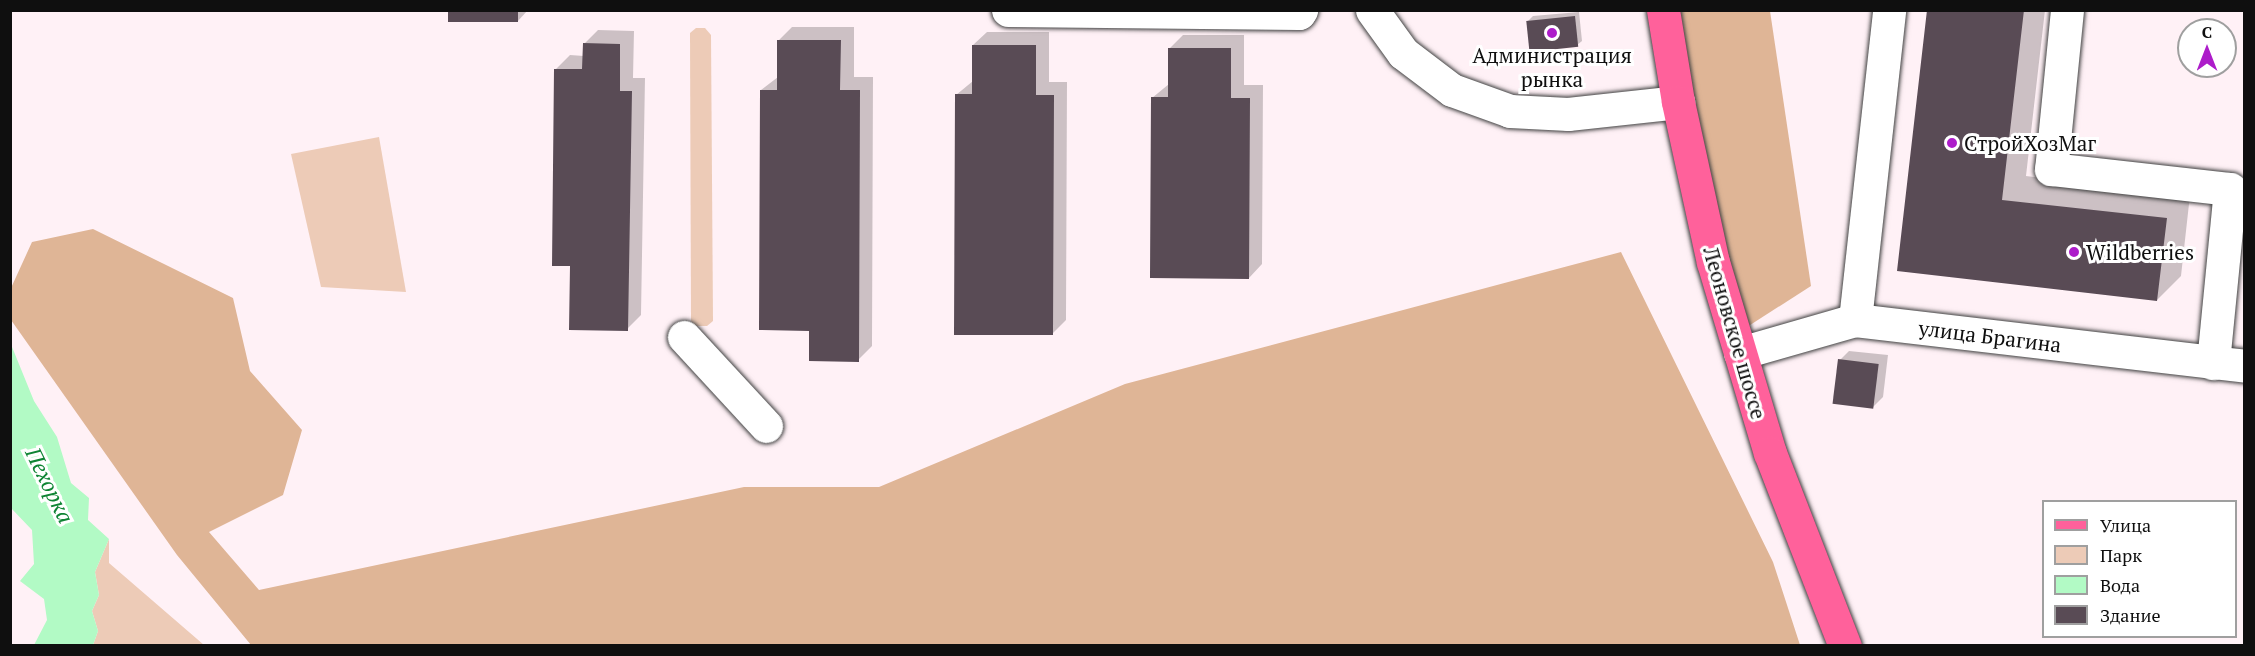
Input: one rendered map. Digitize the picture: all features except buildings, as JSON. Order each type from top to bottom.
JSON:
[{"type":"main road","name":"Леоновское шоссе","points":[[1663,10],[1678,102],[1713,262],[1770,453],[1845,645]]},
{"type":"street","points":[[1008,10],[1299,13],[1301,10]]},
{"type":"street","points":[[1372,10],[1403,52],[1452,90],[1510,111],[1568,114],[1678,102]]},
{"type":"street","points":[[1855,320],[1889,10]]},
{"type":"street","points":[[2067,10],[2051,169],[2237,190],[2229,364]]},
{"type":"street","name":"улица Брагина","points":[[1740,353],[1855,320],[2229,364]]},
{"type":"street","points":[[684,337],[766,426]]},
{"type":"green space","points":[[696,28],[705,28],[711,35],[713,321],[707,326],[696,326],[691,321],[690,33]]},
{"type":"green space","points":[[379,137],[406,292],[321,287],[291,154]]},
{"type":"green space","points":[[109,539],[109,563],[204,645],[93,645],[98,631],[92,611],[99,595],[95,572]]},
{"type":"shaded area","points":[[1677,11],[1770,11],[1811,286],[1747,327],[1712,209]]},
{"type":"shaded area","points":[[93,229],[233,298],[250,371],[302,430],[283,495],[209,532],[259,590],[744,487],[879,487],[1125,384],[1621,252],[1773,562],[1800,645],[251,645],[177,555],[11,320],[11,288],[32,242]]},
{"type":"water","name":"Пехорка","points":[[10,342],[34,401],[57,437],[71,483],[89,498],[88,520],[109,539],[95,572],[99,595],[92,611],[98,631],[93,645],[34,645],[47,620],[44,599],[20,581],[34,564],[32,530],[11,508]]},
{"type":"place","name":"Администрация рынка","points":[[1552,33]]},
{"type":"place","name":"СтройХозМаг","points":[[1952,143]]},
{"type":"place","name":"Wildberries","points":[[2074,252]]}]
